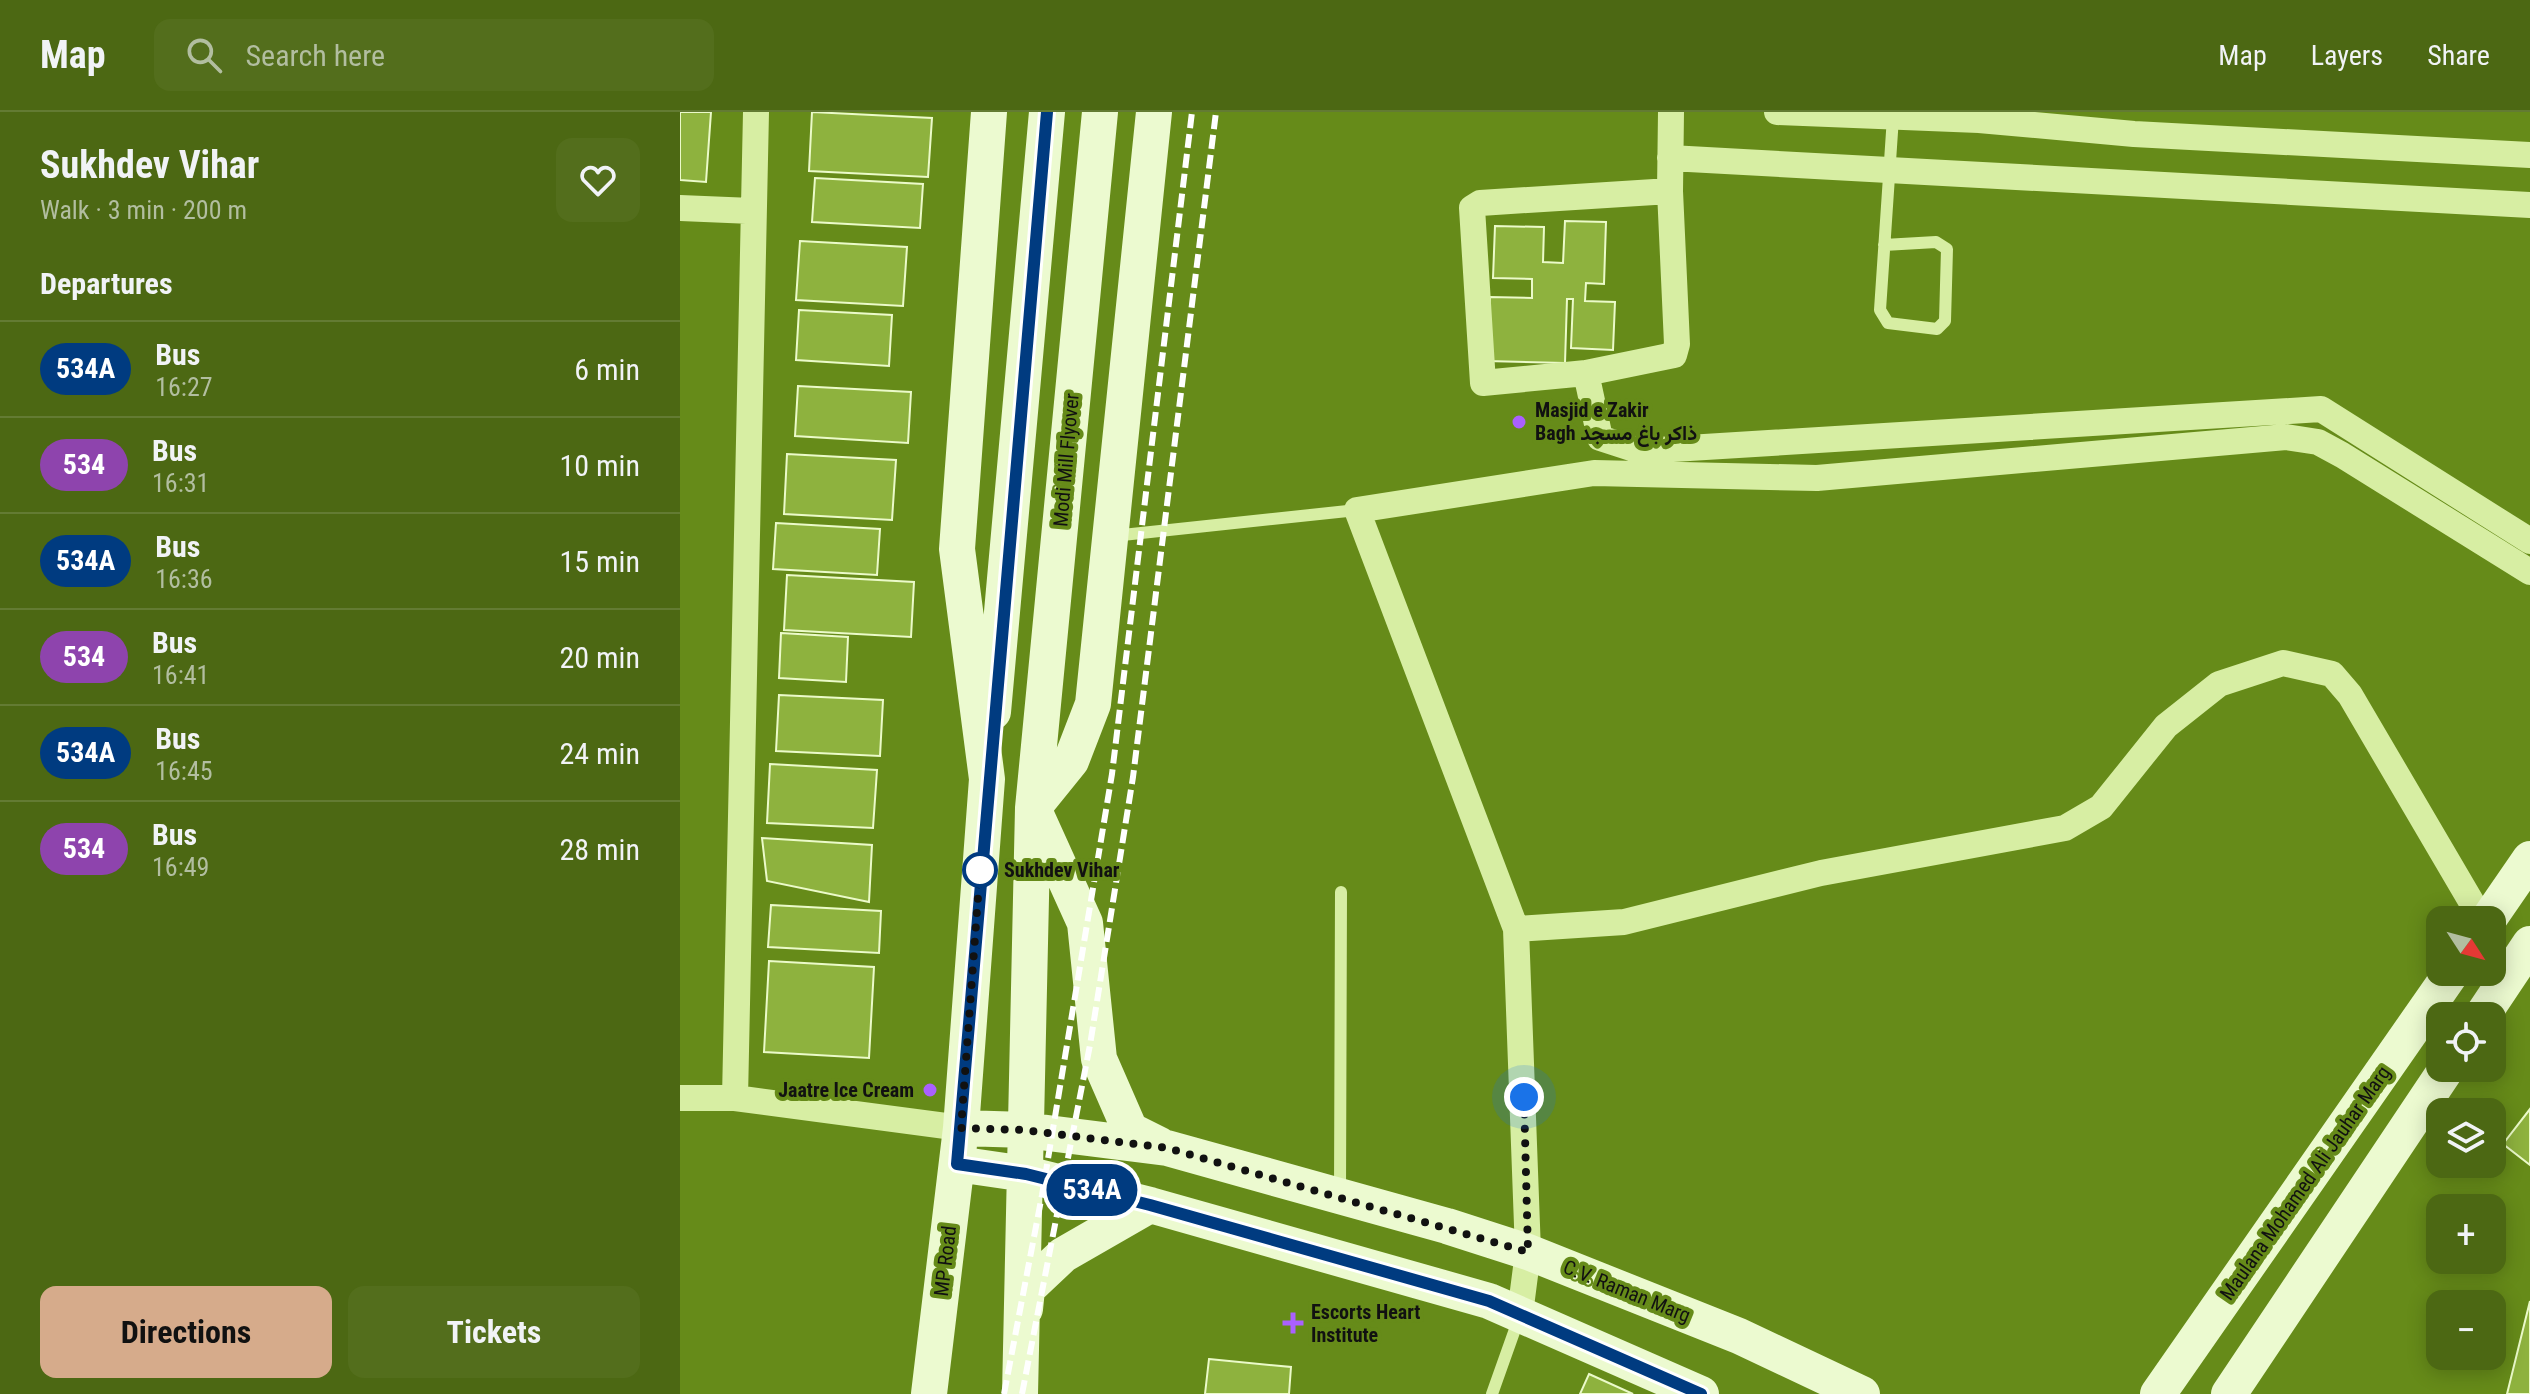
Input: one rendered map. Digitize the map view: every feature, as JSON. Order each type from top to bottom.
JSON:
[{"type":"main road","points":[[987,779],[957,549],[989,112]]},
{"type":"main road","points":[[987,779],[1047,112]]},
{"type":"main road","name":"Modi Mill Flyover","points":[[1026,1174],[1024,1130],[1033,808],[1100,112]]},
{"type":"main road","points":[[1154,112],[1093,704],[1071,761],[1033,808],[1085,923],[1099,1059],[1130,1130],[1167,1148]]},
{"type":"main road","name":"MP Road","points":[[929,1394],[961,1128],[987,779]]},
{"type":"main road","points":[[2495,906],[2530,859]]},
{"type":"main road","points":[[2494,1002],[2525,965]]},
{"type":"main road","name":"Maulana Mohamed Ali Jauhar Marg","points":[[2158,1394],[2442,986]]},
{"type":"main road","points":[[2233,1392],[2438,1082]]},
{"type":"main road","name":"C.V. Raman Marg","points":[[961,1128],[1024,1130],[1167,1148],[1340,1196],[1528,1252],[1739,1336],[1862,1394]]},
{"type":"main road","points":[[957,1164],[1026,1174],[1150,1205],[1489,1301],[1701,1394]]},
{"type":"main road","points":[[1020,1394],[1026,1174]]},
{"type":"main road","points":[[1020,1394],[1027,1289],[1063,1255],[1150,1205]]},
{"type":"street","points":[[735,1098],[756,112]]},
{"type":"street","points":[[1670,191],[1480,203],[1472,208],[1483,383],[1586,373],[1674,355],[1677,344],[1670,191],[1671,112]]},
{"type":"street","points":[[1777,112],[1893,117],[1979,116],[2134,134],[2530,155]]},
{"type":"street","points":[[1670,158],[2530,205]]},
{"type":"street","points":[[680,208],[752,211]]},
{"type":"street","points":[[1586,373],[1600,438],[1640,451],[2321,409],[2530,541]]},
{"type":"street","points":[[1520,1314],[1528,1252],[1516,929],[1357,510],[1594,473],[1817,478],[2286,437],[2318,442],[2342,455],[2530,572]]},
{"type":"street","points":[[1516,929],[1624,922],[1821,873],[2065,828],[2101,807],[2166,726],[2219,684],[2283,663],[2309,666],[2332,674],[2350,695],[2477,906]]},
{"type":"street","points":[[680,1098],[735,1098],[961,1128]]},
{"type":"lane","points":[[1884,245],[1936,242],[1947,249],[1945,321],[1937,329],[1888,323],[1880,310],[1887,169],[1893,117]]},
{"type":"lane","points":[[1111,536],[1357,510]]},
{"type":"lane","points":[[1340,1196],[1341,892]]},
{"type":"lane","points":[[1492,1394],[1520,1314]]},
{"type":"building","points":[[680,112],[711,112],[706,182],[680,180]]},
{"type":"building","points":[[812,112],[932,118],[928,177],[809,171]]},
{"type":"building","points":[[815,178],[923,184],[920,228],[812,222]]},
{"type":"building","points":[[1565,221],[1606,222],[1604,284],[1586,283],[1585,301],[1615,302],[1613,350],[1571,348],[1573,299],[1567,299],[1565,363],[1487,361],[1490,297],[1532,298],[1532,279],[1493,278],[1495,226],[1544,227],[1543,262],[1563,263]]},
{"type":"building","points":[[800,241],[907,247],[903,306],[796,300]]},
{"type":"building","points":[[799,310],[892,315],[889,366],[796,360]]},
{"type":"building","points":[[798,386],[911,392],[908,443],[795,436]]},
{"type":"building","points":[[787,454],[896,460],[892,520],[784,514]]},
{"type":"building","points":[[776,523],[880,529],[877,575],[773,569]]},
{"type":"building","points":[[787,575],[914,582],[911,637],[784,630]]},
{"type":"building","points":[[781,633],[848,637],[846,682],[779,678]]},
{"type":"building","points":[[779,695],[883,700],[880,756],[776,751]]},
{"type":"building","points":[[770,764],[877,770],[873,828],[767,823]]},
{"type":"building","points":[[762,838],[872,845],[869,902],[767,881]]},
{"type":"building","points":[[771,905],[881,911],[879,953],[768,947]]},
{"type":"building","points":[[769,961],[874,967],[869,1058],[764,1052]]},
{"type":"building","points":[[2530,1109],[2530,1165],[2506,1146],[2506,1140]]},
{"type":"building","points":[[2530,1301],[2530,1394],[2507,1394]]},
{"type":"building","points":[[1209,1359],[1291,1367],[1289,1394],[1205,1394]]},
{"type":"building","points":[[1589,1374],[1633,1394],[1580,1394]]},
{"type":"railway","points":[[1004,1394],[1042,1195],[1112,774],[1192,112]]},
{"type":"railway","points":[[1022,1394],[1090,1045],[1133,777],[1216,112]]},
{"type":"bus line","name":"534A","points":[[1047,112],[987,779],[957,1164],[1026,1174],[1150,1205],[1489,1301],[1701,1394]]},
{"type":"place","name":"Masjid e Zakir Bagh ذاکر باغ مسجد","points":[[1519,422]]},
{"type":"place","name":"Sukhdev Vihar","points":[[980,870]]},
{"type":"place","name":"Jaatre Ice Cream","points":[[930,1090]]},
{"type":"place","name":"Escorts Heart Institute","points":[[1293,1323]]},
{"type":"route","points":[[980,870],[961,1128],[1024,1130],[1167,1148],[1447,1226],[1528,1252],[1524,1097]]}]
